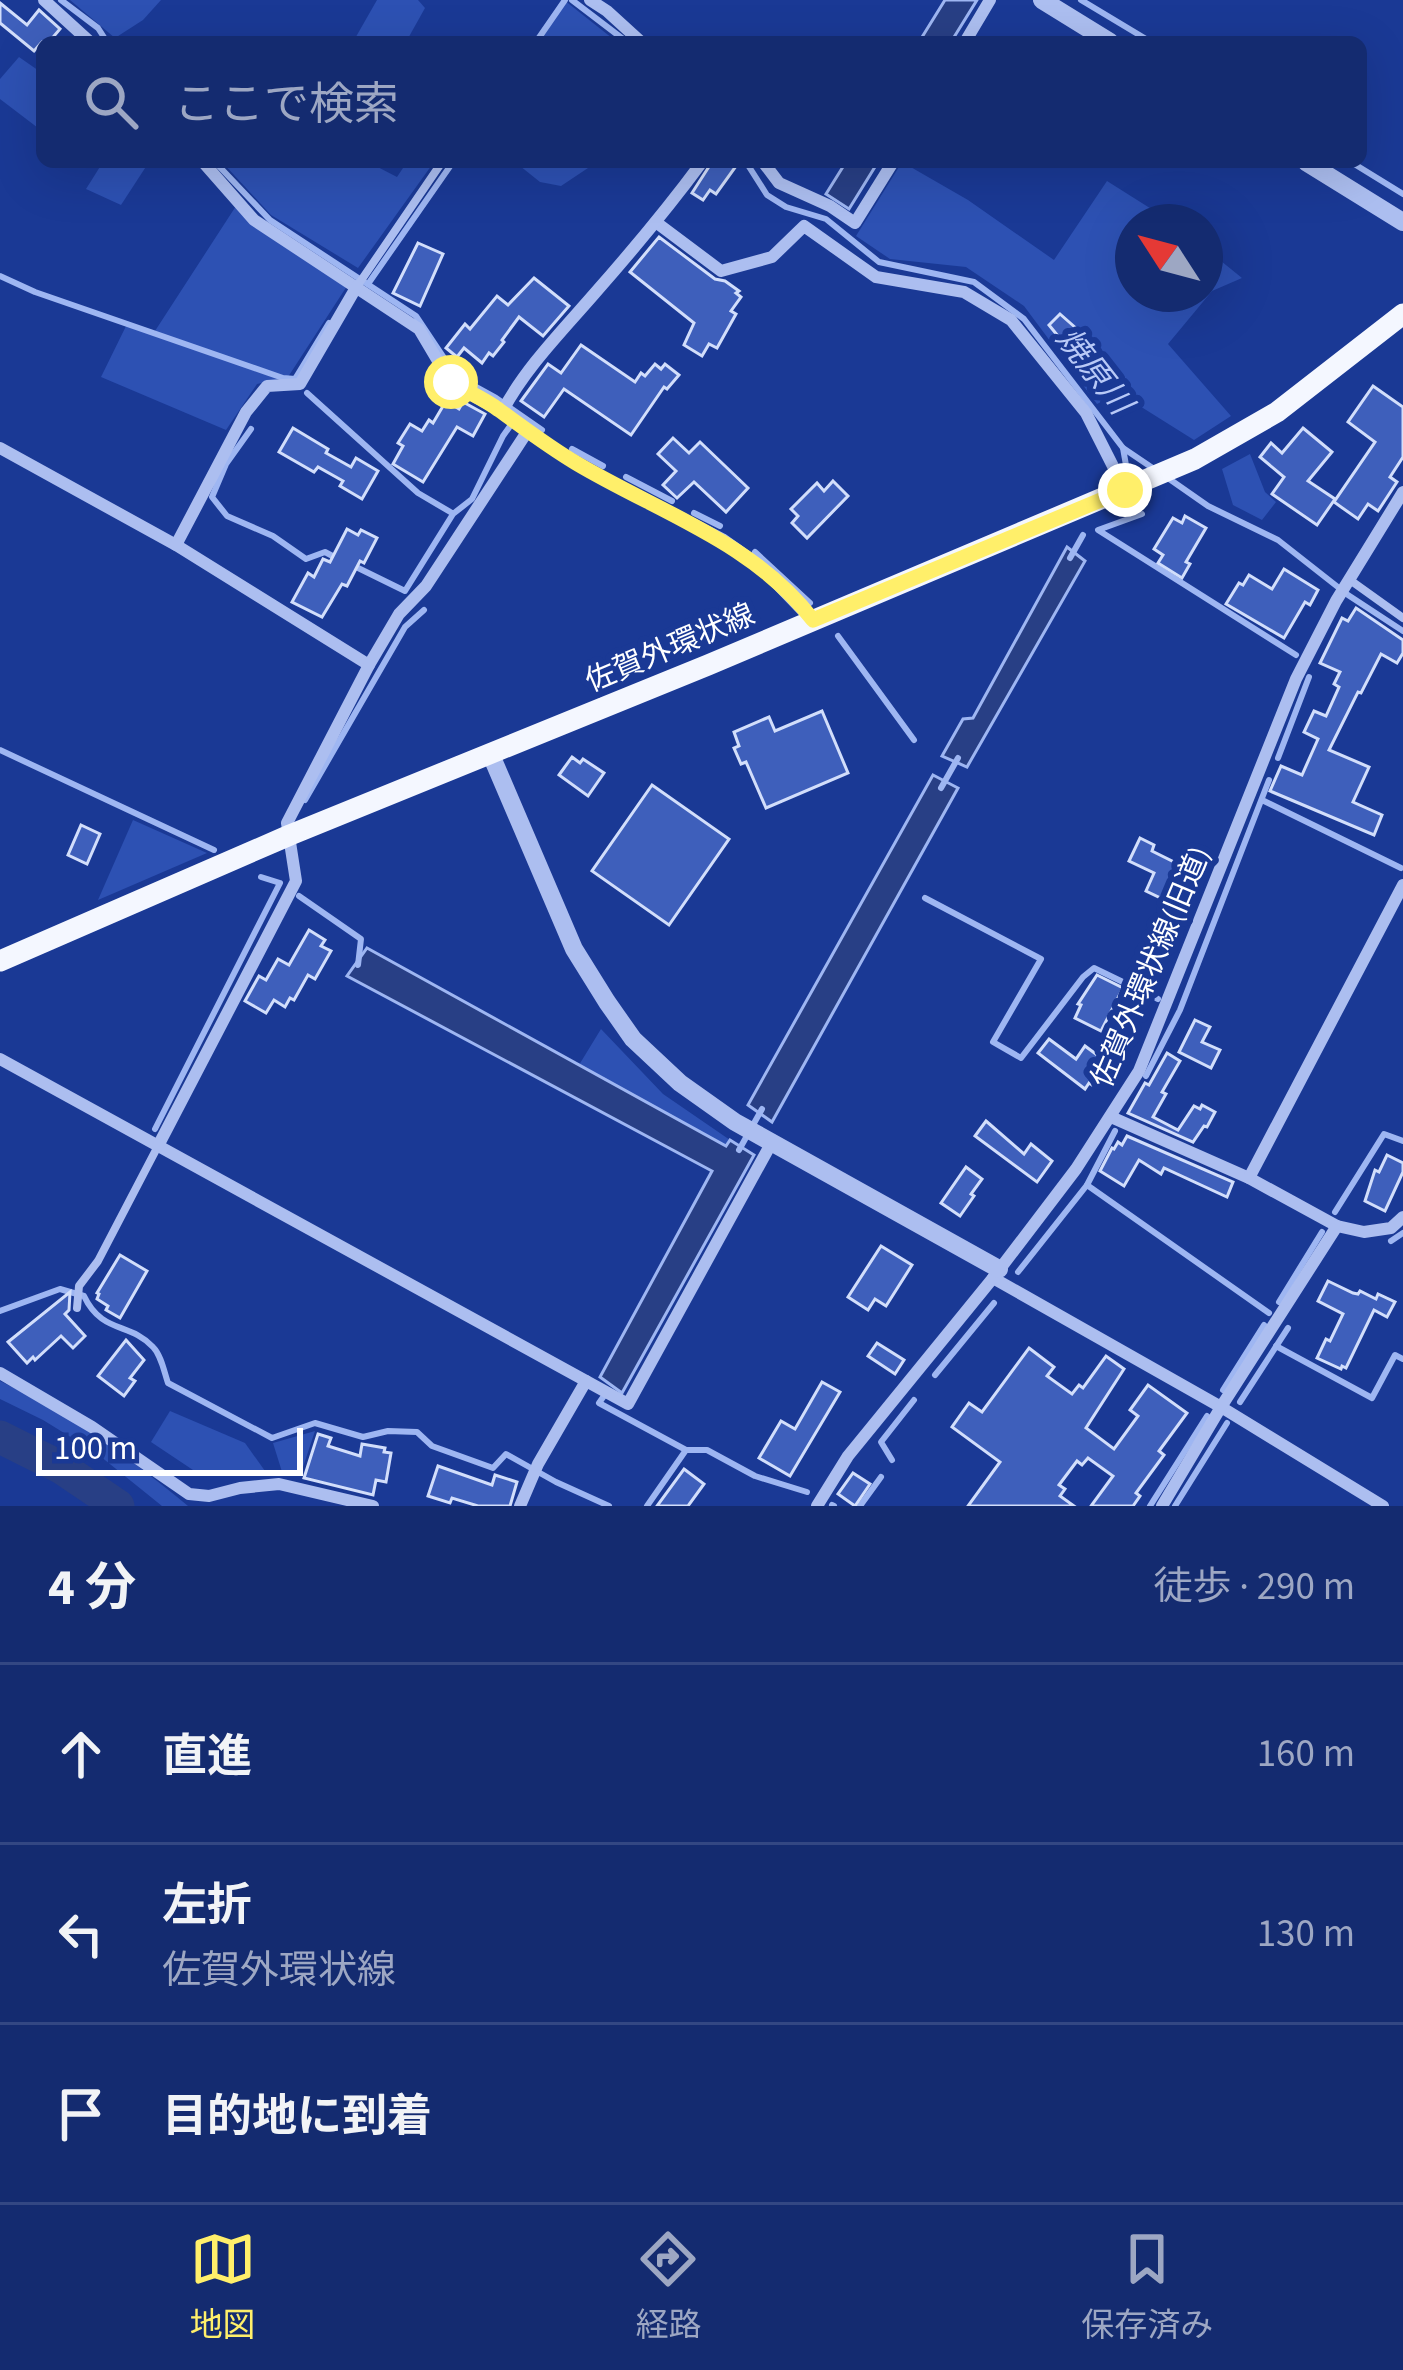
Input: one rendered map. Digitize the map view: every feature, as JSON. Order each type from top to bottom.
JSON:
[{"type":"main road","name":"佐賀外環状線","points":[[0,961],[290,835],[1195,459],[1277,412],[1403,314]]},
{"type":"street","points":[[44,0],[83,36]]},
{"type":"street","points":[[590,0],[634,36]]},
{"type":"street","points":[[969,36],[991,0]]},
{"type":"street","points":[[1042,0],[1100,36]]},
{"type":"street","points":[[208,168],[254,220],[419,329],[451,382],[579,465],[722,539],[760,566],[813,620]]},
{"type":"street","points":[[505,415],[510,396],[657,223],[697,168]]},
{"type":"street","points":[[768,168],[779,183],[855,224],[889,168]]},
{"type":"street","points":[[1316,168],[1403,221]]},
{"type":"street","points":[[657,223],[721,271],[772,257],[804,226],[876,277],[964,292],[1011,320],[1086,412],[1125,490]]},
{"type":"street","points":[[176,545],[246,412],[267,386],[300,384],[357,286]]},
{"type":"street","points":[[158,1146],[296,881],[287,823],[399,614],[426,586],[524,430]]},
{"type":"street","points":[[0,448],[176,545],[369,665]]},
{"type":"street","points":[[1350,580],[1403,492]]},
{"type":"street","name":"佐賀外環状線(旧道)","points":[[817,1506],[848,1456],[1076,1169],[1139,1071],[1296,680],[1350,580]]},
{"type":"street","points":[[490,755],[574,949],[633,1039],[680,1083],[735,1122],[1379,1505]]},
{"type":"street","points":[[1249,1178],[1403,885]]},
{"type":"street","points":[[0,1059],[628,1404],[772,1142]]},
{"type":"street","points":[[1111,1117],[1249,1178],[1337,1226],[1364,1232],[1391,1228],[1403,1217]]},
{"type":"street","points":[[1162,1506],[1337,1226]]},
{"type":"street","points":[[0,1372],[92,1426],[189,1494],[209,1496],[279,1484],[373,1506]]},
{"type":"street","points":[[520,1506],[586,1382]]},
{"type":"lane","points":[[357,286],[438,168]]},
{"type":"lane","points":[[1350,580],[1403,618]]},
{"type":"lane","points":[[77,1308],[77,1291],[98,1261],[158,1146]]},
{"type":"shaded area","points":[[70,0],[161,0],[143,20],[113,36]]},
{"type":"shaded area","points":[[377,0],[418,0],[425,8],[409,36],[356,36]]},
{"type":"shaded area","points":[[564,0],[609,36],[536,36]]},
{"type":"shaded area","points":[[945,0],[977,0],[955,36],[923,36]]},
{"type":"shaded area","points":[[19,57],[36,69],[36,126],[0,99],[0,79]]},
{"type":"shaded area","points":[[99,168],[145,168],[121,205],[86,189]]},
{"type":"shaded area","points":[[228,168],[380,168],[397,177],[403,168],[430,168],[358,268],[271,215]]},
{"type":"shaded area","points":[[522,168],[588,168],[561,186],[540,182]]},
{"type":"shaded area","points":[[842,168],[874,168],[849,209],[826,194]]},
{"type":"shaded area","points":[[898,168],[912,168],[968,200],[1054,260],[1107,181],[1143,204],[1115,204],[1115,312],[1195,312],[1168,344],[1231,416],[1194,440],[1119,393],[1097,404],[1024,306],[966,267],[890,259],[856,236]]},
{"type":"shaded area","points":[[236,206],[347,286],[288,377],[257,384],[226,430],[101,377],[128,322],[155,331]]},
{"type":"shaded area","points":[[1223,263],[1242,278],[1223,286]]},
{"type":"shaded area","points":[[1250,454],[1265,492],[1276,502],[1262,520],[1233,505],[1222,469]]},
{"type":"shaded area","points":[[1067,547],[1085,561],[967,767],[942,756],[963,719],[973,718]]},
{"type":"shaded area","points":[[933,775],[958,788],[772,1122],[748,1105]]},
{"type":"shaded area","points":[[133,820],[207,853],[98,900]]},
{"type":"shaded area","points":[[367,948],[726,1146],[730,1140],[754,1155],[622,1393],[600,1377],[712,1171],[347,976]]},
{"type":"shaded area","points":[[601,1029],[663,1094],[730,1140],[727,1146],[579,1065]]},
{"type":"shaded area","points":[[0,1381],[98,1438],[188,1506],[162,1506],[95,1452],[0,1399]]},
{"type":"shaded area","points":[[170,1411],[245,1443],[265,1471],[196,1472],[151,1442]]},
{"type":"shaded area","points":[[315,1431],[300,1476],[283,1475],[273,1443]]},
{"type":"building","points":[[0,3],[27,25],[39,10],[60,29],[54,36],[36,36],[34,51],[0,23]]},
{"type":"building","points":[[708,168],[735,168],[716,194],[710,190],[703,200],[692,193]]},
{"type":"building","points":[[659,237],[739,291],[741,297],[731,311],[736,314],[717,348],[709,344],[702,356],[684,345],[694,323],[630,272]]},
{"type":"building","points":[[418,243],[443,254],[420,306],[393,293]]},
{"type":"building","points":[[534,278],[569,306],[543,336],[519,317],[493,356],[489,353],[482,363],[464,348],[457,357],[446,348],[465,324],[470,329],[497,296],[508,305]]},
{"type":"building","points":[[1060,314],[1086,337],[1071,352],[1049,325]]},
{"type":"building","points":[[581,345],[635,382],[655,364],[661,369],[665,364],[679,375],[664,387],[631,435],[564,389],[544,417],[521,401],[548,364],[561,373]]},
{"type":"building","points":[[1373,386],[1403,407],[1403,457],[1390,477],[1397,482],[1378,511],[1368,504],[1358,519],[1334,502],[1375,442],[1348,422]]},
{"type":"building","points":[[446,401],[459,409],[463,402],[485,414],[473,436],[457,427],[423,482],[393,464],[403,446],[398,443],[410,424],[422,431],[429,420],[433,423]]},
{"type":"building","points":[[293,428],[351,467],[356,458],[378,471],[362,499],[340,486],[343,481],[318,467],[314,472],[279,452]]},
{"type":"building","points":[[1303,428],[1332,452],[1308,481],[1335,499],[1317,525],[1272,494],[1284,477],[1260,457],[1271,443],[1282,453]]},
{"type":"building","points":[[673,438],[689,453],[700,442],[748,488],[726,512],[694,482],[677,498],[663,485],[676,471],[658,454]]},
{"type":"building","points":[[833,481],[848,496],[807,538],[792,523],[798,516],[791,509],[817,483],[824,491]]},
{"type":"building","points":[[1185,516],[1206,528],[1182,578],[1158,563],[1163,555],[1154,549],[1173,518],[1182,523]]},
{"type":"building","points":[[347,529],[377,538],[364,563],[360,561],[347,586],[342,584],[322,617],[292,602],[308,573],[314,577],[323,559],[330,562]]},
{"type":"building","points":[[1284,569],[1318,590],[1310,605],[1305,602],[1284,638],[1226,604],[1249,575],[1272,589]]},
{"type":"building","points":[[1356,608],[1403,640],[1397,663],[1381,654],[1329,750],[1369,767],[1353,802],[1382,815],[1374,835],[1270,791],[1281,766],[1302,775],[1318,739],[1304,732],[1314,711],[1326,716],[1339,687],[1334,684],[1340,672],[1320,663],[1342,618],[1348,621]]},
{"type":"building","points":[[822,711],[848,773],[766,808],[746,762],[741,764],[734,748],[739,746],[734,732],[769,717],[775,731]]},
{"type":"building","points":[[572,757],[604,773],[588,796],[559,775]]},
{"type":"building","points":[[652,785],[729,839],[669,925],[592,871]]},
{"type":"building","points":[[81,825],[100,834],[87,864],[68,855]]},
{"type":"building","points":[[1140,838],[1154,845],[1152,851],[1190,870],[1169,902],[1146,891],[1154,873],[1129,861]]},
{"type":"building","points":[[309,930],[325,940],[321,946],[331,951],[315,979],[308,975],[294,1000],[290,998],[285,1007],[274,1000],[266,1013],[245,1001],[259,976],[266,980],[278,959],[289,965]]},
{"type":"building","points":[[1097,975],[1123,988],[1101,1031],[1075,1018],[1078,1004]]},
{"type":"building","points":[[1195,1020],[1210,1027],[1202,1042],[1220,1050],[1211,1068],[1179,1052]]},
{"type":"building","points":[[1049,1039],[1076,1059],[1085,1046],[1108,1063],[1085,1089],[1038,1053]]},
{"type":"building","points":[[1167,1053],[1180,1061],[1153,1117],[1178,1130],[1194,1106],[1215,1112],[1193,1142],[1128,1113]]},
{"type":"building","points":[[986,1121],[1024,1154],[1031,1144],[1052,1161],[1037,1182],[975,1136]]},
{"type":"building","points":[[1127,1136],[1233,1182],[1227,1197],[1164,1168],[1161,1174],[1139,1160],[1124,1186],[1100,1171],[1112,1148],[1118,1142],[1122,1145]]},
{"type":"building","points":[[1387,1155],[1403,1163],[1403,1172],[1385,1211],[1365,1201],[1375,1170],[1379,1172]]},
{"type":"building","points":[[966,1167],[982,1179],[960,1216],[941,1203]]},
{"type":"building","points":[[881,1246],[912,1265],[886,1306],[875,1299],[868,1310],[848,1297]]},
{"type":"building","points":[[120,1255],[147,1271],[120,1318],[106,1310],[108,1306],[97,1299],[97,1293]]},
{"type":"building","points":[[1328,1281],[1353,1293],[1360,1291],[1376,1299],[1378,1294],[1395,1302],[1387,1317],[1374,1310],[1346,1368],[1341,1369],[1317,1358],[1343,1314],[1318,1301]]},
{"type":"building","points":[[70,1292],[65,1314],[85,1336],[73,1348],[61,1336],[27,1363],[8,1342]]},
{"type":"building","points":[[126,1340],[144,1360],[124,1396],[98,1376]]},
{"type":"building","points":[[877,1343],[904,1360],[895,1374],[868,1356]]},
{"type":"building","points":[[1029,1348],[1054,1367],[1047,1376],[1072,1394],[1079,1385],[1083,1388],[1106,1356],[1124,1369],[1086,1428],[1114,1449],[1138,1416],[1130,1410],[1148,1385],[1187,1413],[1159,1451],[1164,1455],[1136,1493],[1140,1496],[1133,1506],[1091,1506],[1113,1476],[1088,1458],[1082,1465],[1077,1461],[1059,1485],[1065,1489],[1060,1496],[1074,1506],[968,1506],[1000,1462],[952,1427],[969,1403],[982,1412]]},
{"type":"building","points":[[822,1382],[840,1392],[790,1476],[759,1458],[781,1421],[795,1429]]},
{"type":"building","points":[[318,1434],[331,1438],[328,1446],[360,1456],[362,1444],[385,1448],[384,1452],[391,1453],[386,1482],[376,1480],[373,1495],[304,1478]]},
{"type":"building","points":[[438,1466],[492,1485],[495,1475],[517,1482],[510,1506],[478,1506],[452,1498],[450,1503],[428,1496]]},
{"type":"building","points":[[684,1469],[704,1484],[688,1506],[657,1506]]},
{"type":"building","points":[[853,1473],[870,1484],[855,1506],[838,1494]]},
{"type":"waterway","points":[[61,0],[103,36]]},
{"type":"waterway","points":[[540,36],[565,0]]},
{"type":"waterway","name":"焼原川","points":[[572,0],[619,36]]},
{"type":"waterway","points":[[1081,0],[1141,36]]},
{"type":"waterway","points":[[221,168],[270,220],[416,316],[456,376],[542,430]]},
{"type":"waterway","points":[[368,284],[449,168]]},
{"type":"waterway","name":"焼原川","points":[[750,168],[767,195],[786,207],[826,219],[879,262],[974,282],[1024,319],[1123,448],[1154,469]]},
{"type":"waterway","points":[[1361,168],[1403,194]]},
{"type":"waterway","points":[[0,276],[283,378],[295,379],[329,323]]},
{"type":"waterway","points":[[307,393],[418,493],[452,513]]},
{"type":"waterway","points":[[352,565],[405,591],[453,514],[472,499],[518,415]]},
{"type":"waterway","points":[[251,429],[226,464],[212,497],[227,516],[273,536],[306,559],[325,552],[340,560]]},
{"type":"waterway","points":[[1123,448],[1127,471]]},
{"type":"waterway","points":[[572,449],[603,466]]},
{"type":"waterway","name":"焼原川","points":[[1165,476],[1208,506],[1278,540],[1403,631]]},
{"type":"waterway","points":[[626,477],[672,501]]},
{"type":"waterway","points":[[694,513],[720,526]]},
{"type":"waterway","points":[[1142,514],[1098,530],[1296,655]]},
{"type":"waterway","points":[[1070,558],[1083,535]]},
{"type":"waterway","points":[[755,552],[810,603]]},
{"type":"waterway","points":[[305,800],[405,627],[424,610]]},
{"type":"waterway","points":[[838,636],[914,740]]},
{"type":"waterway","points":[[1278,758],[1309,677]]},
{"type":"waterway","points":[[0,750],[214,850]]},
{"type":"waterway","points":[[941,788],[958,758]]},
{"type":"waterway","points":[[1146,1076],[1180,1010],[1269,780]]},
{"type":"waterway","points":[[1262,800],[1401,868]]},
{"type":"waterway","points":[[155,1129],[280,883],[261,877]]},
{"type":"waterway","points":[[299,896],[361,939],[358,965]]},
{"type":"waterway","points":[[925,898],[1041,959],[993,1042],[1021,1058],[1094,968],[1158,999]]},
{"type":"waterway","points":[[739,1150],[762,1109]]},
{"type":"waterway","points":[[1018,1272],[1087,1185],[1115,1131]]},
{"type":"waterway","points":[[1335,1212],[1384,1134],[1403,1141]]},
{"type":"waterway","points":[[1087,1185],[1269,1313]]},
{"type":"waterway","points":[[1279,1302],[1322,1232]]},
{"type":"waterway","points":[[1391,1241],[1403,1233]]},
{"type":"waterway","points":[[0,1311],[60,1289],[84,1296],[99,1316],[153,1347],[168,1383],[272,1438],[315,1423],[363,1437],[388,1431],[417,1432],[432,1446],[493,1468],[506,1454],[609,1506]]},
{"type":"waterway","points":[[935,1375],[994,1303]]},
{"type":"waterway","points":[[1223,1390],[1264,1325]]},
{"type":"waterway","points":[[1240,1402],[1288,1328]]},
{"type":"waterway","points":[[1276,1346],[1372,1398],[1395,1355],[1403,1359]]},
{"type":"waterway","points":[[606,1393],[599,1403],[686,1450]]},
{"type":"waterway","points":[[892,1460],[881,1442],[914,1400]]},
{"type":"waterway","points":[[1150,1506],[1207,1416]]},
{"type":"waterway","points":[[1175,1506],[1227,1423]]},
{"type":"waterway","points":[[0,1437],[62,1468],[118,1506]]},
{"type":"waterway","points":[[647,1506],[686,1450],[707,1450],[755,1476],[807,1492]]},
{"type":"waterway","points":[[860,1506],[881,1477]]},
{"type":"route","points":[[451,382],[579,465],[722,539],[760,566],[813,620],[1125,490]]}]
